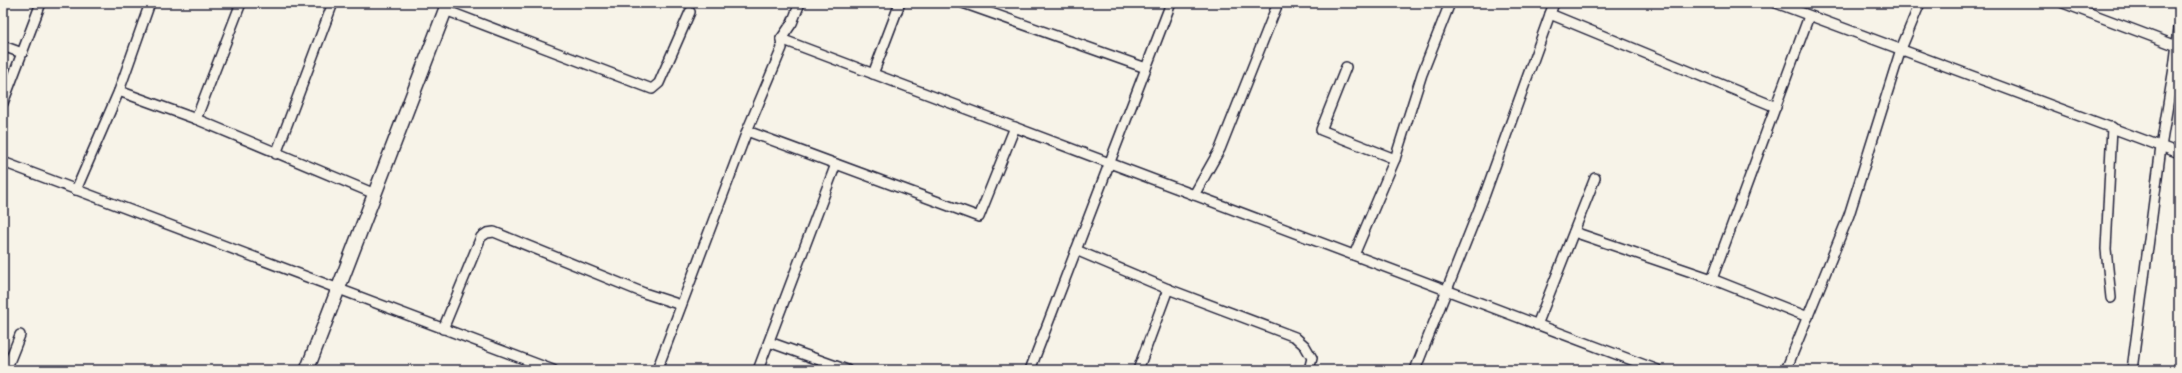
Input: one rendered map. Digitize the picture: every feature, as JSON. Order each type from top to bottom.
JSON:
[{"type":"street","points":[[3,103],[41,3]]},
{"type":"street","points":[[76,190],[119,90],[150,3]]},
{"type":"street","points":[[196,119],[241,3]]},
{"type":"street","points":[[276,154],[333,3]]},
{"type":"street","points":[[657,370],[747,131],[782,48],[781,39],[792,23],[800,3]]},
{"type":"street","points":[[873,74],[900,3]]},
{"type":"street","points":[[963,3],[1146,68]]},
{"type":"street","points":[[1030,370],[1171,3]]},
{"type":"street","points":[[1194,195],[1220,148],[1278,3]]},
{"type":"street","points":[[1354,255],[1395,159],[1422,74],[1450,3]]},
{"type":"street","points":[[1415,370],[1485,194],[1554,3]]},
{"type":"street","points":[[1776,3],[2179,153]]},
{"type":"street","points":[[1786,370],[1849,215],[1902,49],[1920,3]]},
{"type":"street","points":[[2063,3],[2177,46]]},
{"type":"street","points":[[307,370],[447,6],[652,89],[659,83],[690,12]]},
{"type":"street","points":[[1550,14],[1776,107]]},
{"type":"street","points":[[1712,279],[1809,16]]},
{"type":"street","points":[[2132,370],[2160,146],[2179,28]]},
{"type":"street","points":[[781,39],[1658,370]]},
{"type":"street","points":[[3,46],[22,53]]},
{"type":"street","points":[[1346,67],[1321,130],[1395,159]]},
{"type":"street","points":[[119,90],[196,119],[276,154],[375,194]]},
{"type":"street","points":[[747,131],[979,217],[1015,127]]},
{"type":"street","points":[[2111,298],[2106,249],[2112,127]]},
{"type":"street","points":[[3,162],[553,370]]},
{"type":"street","points":[[758,370],[836,164]]},
{"type":"street","points":[[1537,324],[1595,178]]},
{"type":"street","points":[[443,328],[481,237],[487,232],[494,232],[644,293],[681,305]]},
{"type":"street","points":[[1574,232],[1712,279],[1808,317]]},
{"type":"street","points":[[1076,250],[1168,290],[1295,337],[1305,346],[1312,358],[1309,370]]},
{"type":"street","points":[[1138,370],[1168,290]]},
{"type":"street","points":[[6,370],[20,335]]},
{"type":"street","points":[[769,342],[847,370]]}]
